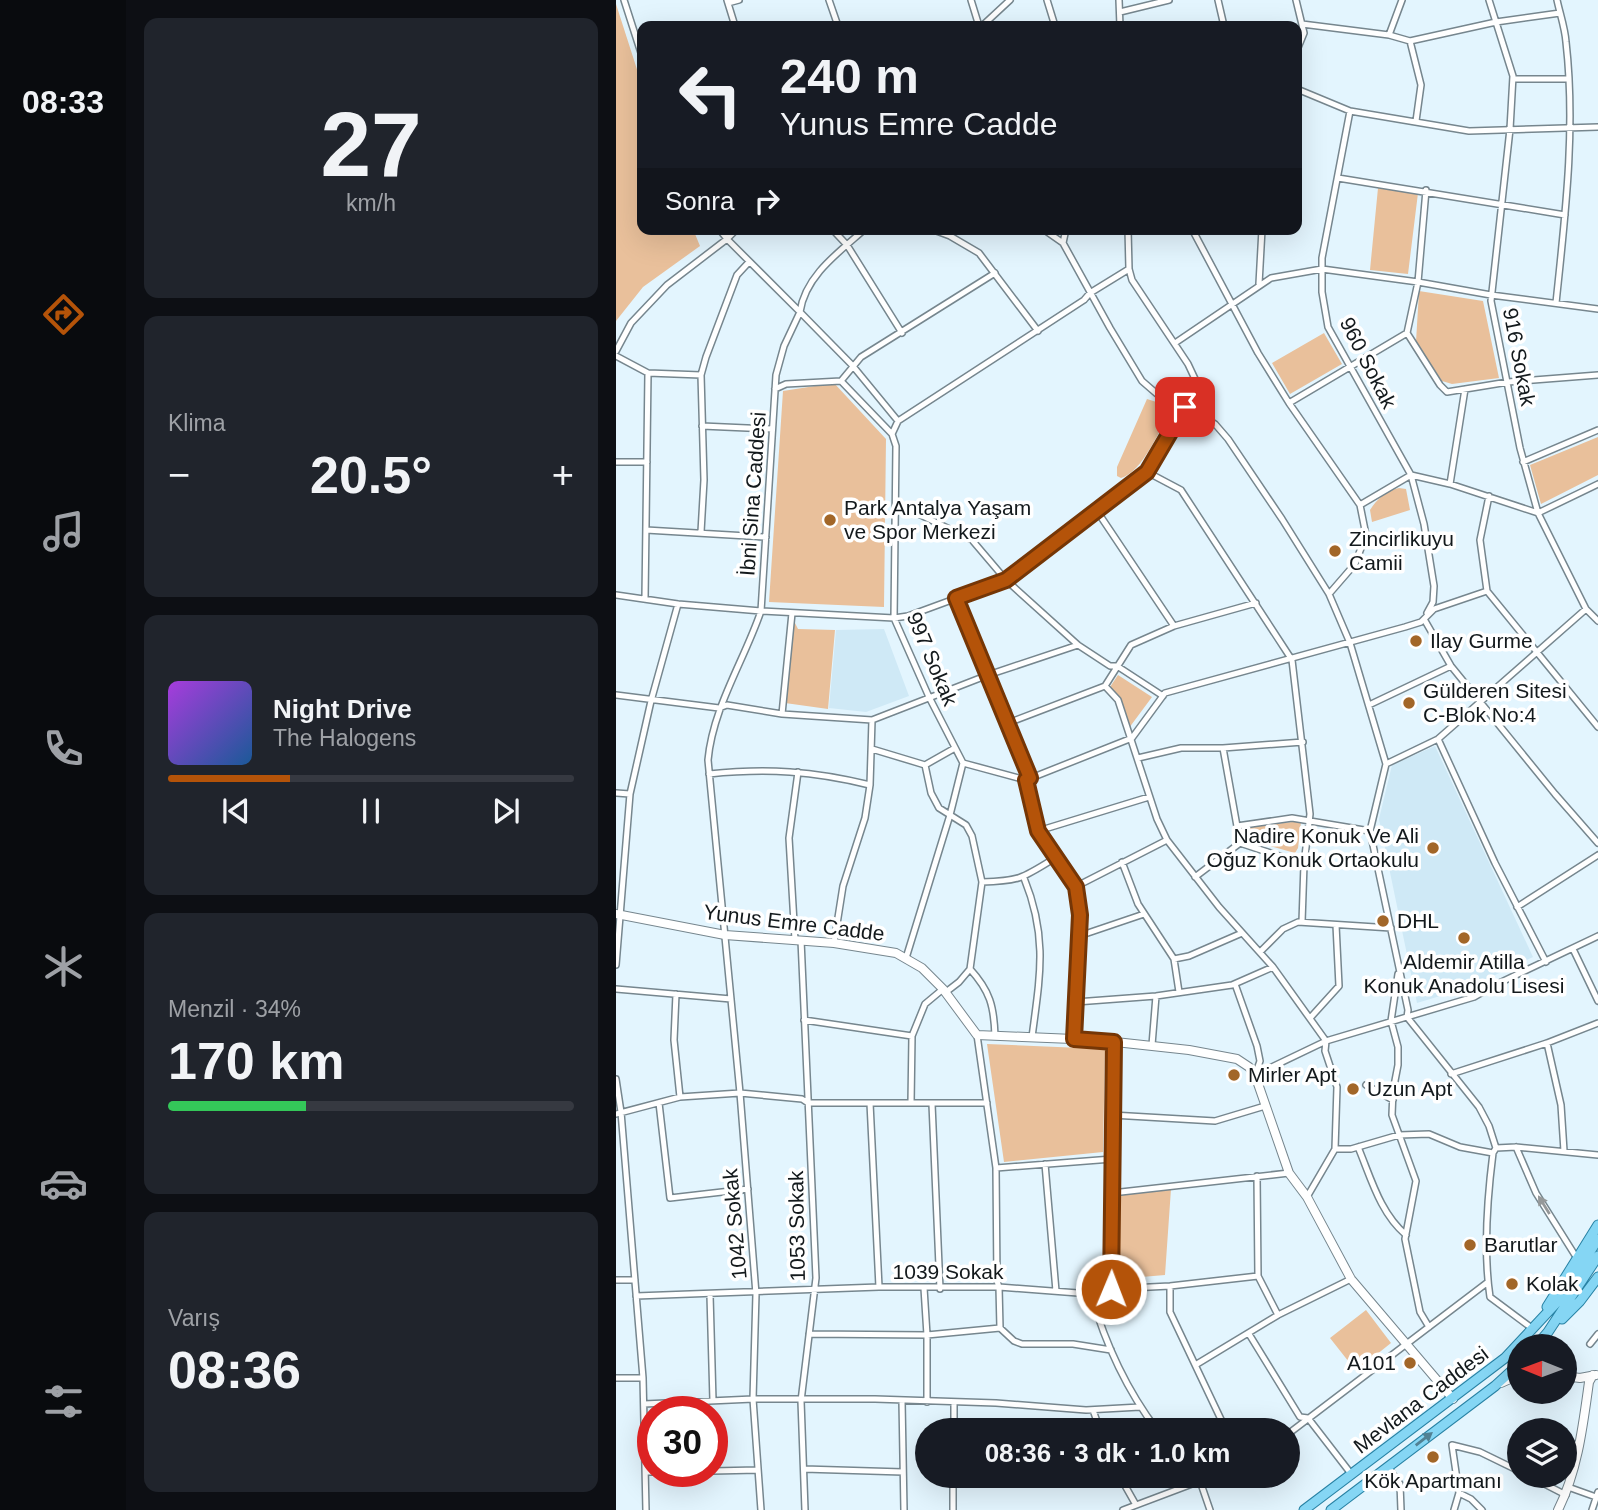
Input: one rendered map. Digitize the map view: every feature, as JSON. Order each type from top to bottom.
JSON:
[{"type":"main road","points":[[1540,1321],[1598,1225]]},
{"type":"main road","name":"Mevlana Caddesi","points":[[1304,1510],[1505,1358],[1576,1278],[1598,1239]]},
{"type":"main road","points":[[1548,1332],[1598,1256]]},
{"type":"main road","points":[[1548,1332],[1580,1301],[1598,1278]]},
{"type":"main road","name":"Mevlana Caddesi","points":[[1331,1510],[1507,1375]]},
{"type":"street","points":[[624,0],[637,40]]},
{"type":"street","points":[[734,21],[728,2],[739,0]]},
{"type":"street","points":[[829,0],[836,21]]},
{"type":"street","points":[[971,0],[978,21]]},
{"type":"street","points":[[986,21],[1010,0]]},
{"type":"street","points":[[1047,0],[1053,21]]},
{"type":"street","points":[[1119,0],[1120,21]]},
{"type":"street","points":[[1119,12],[1169,0]]},
{"type":"street","points":[[1218,0],[1223,21]]},
{"type":"street","points":[[1296,0],[1301,21]]},
{"type":"street","points":[[1389,35],[1402,0]]},
{"type":"street","name":"916 Sokak","points":[[1489,0],[1513,79],[1491,295],[1524,462],[1538,513],[1586,609],[1598,621]]},
{"type":"street","points":[[1556,303],[1569,177],[1566,40],[1557,0]]},
{"type":"street","points":[[1302,38],[1302,24],[1389,35],[1410,41],[1496,22],[1560,13]]},
{"type":"street","points":[[1410,41],[1421,85],[1416,121]]},
{"type":"street","points":[[1513,79],[1568,79]]},
{"type":"street","points":[[1302,91],[1350,111],[1469,131],[1598,127]]},
{"type":"street","name":"960 Sokak","points":[[1350,111],[1322,269],[1322,292],[1328,327],[1411,475],[1424,524],[1434,586],[1433,602],[1424,619]]},
{"type":"street","points":[[1338,178],[1426,190],[1565,215]]},
{"type":"street","points":[[1426,190],[1418,282],[1407,333],[1440,386],[1447,392],[1508,382],[1598,375]]},
{"type":"street","points":[[724,235],[852,365],[898,421]]},
{"type":"street","points":[[701,375],[648,373],[616,354],[631,323],[667,285],[731,235]]},
{"type":"street","points":[[838,235],[847,245],[902,333]]},
{"type":"street","name":"İbni Sina Caddesi","points":[[725,935],[709,774],[710,741],[719,708],[761,611],[778,363],[815,276],[858,235]]},
{"type":"street","points":[[946,235],[979,253],[1038,331]]},
{"type":"street","points":[[1052,235],[1063,243],[1142,381],[1157,394],[1197,412],[1214,424],[1228,439],[1329,594],[1350,643],[1386,764],[1370,831],[1408,1010],[1407,1017],[1479,1107],[1489,1126],[1495,1151],[1487,1199],[1490,1297],[1533,1329]]},
{"type":"street","points":[[1063,243],[1065,235]]},
{"type":"street","points":[[1128,235],[1132,280],[1175,343],[1203,396],[1197,412]]},
{"type":"street","points":[[1195,235],[1289,403],[1360,505],[1366,535],[1355,564],[1329,594]]},
{"type":"street","points":[[1259,284],[1262,235]]},
{"type":"street","points":[[701,531],[704,480],[701,375],[737,275],[749,262]]},
{"type":"street","points":[[775,389],[786,384],[841,381],[892,434],[898,421],[1129,269]]},
{"type":"street","points":[[1175,343],[1233,306],[1259,284],[1271,278],[1322,269],[1598,309]]},
{"type":"street","points":[[841,381],[861,357],[995,273]]},
{"type":"street","points":[[1289,403],[1407,333]]},
{"type":"street","points":[[645,598],[648,373]]},
{"type":"street","points":[[1450,484],[1465,389]]},
{"type":"street","points":[[616,595],[678,604],[761,611],[894,618],[956,598],[1006,580],[1147,472],[1185,407]]},
{"type":"street","points":[[702,426],[772,429]]},
{"type":"street","points":[[1524,462],[1598,430]]},
{"type":"street","name":"997 Sokak","points":[[892,434],[896,446],[894,618],[929,697],[963,763]]},
{"type":"street","points":[[616,462],[647,462]]},
{"type":"street","points":[[1147,472],[1181,489],[1292,660],[1310,820],[1304,864],[1302,922]]},
{"type":"street","points":[[1360,505],[1411,475],[1450,484],[1538,513],[1596,485],[1598,495]]},
{"type":"street","points":[[1489,496],[1480,540],[1487,591],[1598,727]]},
{"type":"street","points":[[896,503],[972,540],[1006,580],[1078,645],[1163,696]]},
{"type":"street","points":[[1097,511],[1174,626]]},
{"type":"street","points":[[646,530],[701,531],[766,537]]},
{"type":"street","points":[[906,958],[950,815],[963,763],[1028,779],[1132,738],[1166,693],[1405,627],[1424,619],[1434,609],[1487,591]]},
{"type":"street","points":[[956,598],[1009,723],[1028,779],[1038,831],[1076,887],[1080,915],[1074,1039]]},
{"type":"street","points":[[1009,723],[1105,686],[1131,645],[1174,626],[1256,603]]},
{"type":"street","points":[[616,965],[618,914],[630,794],[651,701],[678,604]]},
{"type":"street","points":[[1386,764],[1438,739],[1586,609]]},
{"type":"street","points":[[782,714],[792,613]]},
{"type":"street","points":[[1424,619],[1451,666],[1598,844]]},
{"type":"street","points":[[616,695],[719,708],[727,705],[782,714],[872,720],[988,675],[1078,645]]},
{"type":"street","points":[[1369,705],[1451,666]]},
{"type":"street","points":[[1105,686],[1118,700],[1149,797],[1167,840],[1195,877],[1273,967],[1326,1041],[1325,1051],[1338,1087],[1335,1149],[1307,1197]]},
{"type":"street","points":[[834,943],[843,887],[865,818],[870,785],[872,720]]},
{"type":"street","points":[[1438,739],[1494,863],[1546,962]]},
{"type":"street","points":[[1138,758],[1181,748],[1303,742]]},
{"type":"street","points":[[872,749],[925,765],[955,748]]},
{"type":"street","points":[[1223,748],[1240,843]]},
{"type":"street","points":[[911,1103],[912,1036],[925,1004],[960,982],[970,969],[982,882],[972,835],[967,825],[939,808],[931,793],[925,765]]},
{"type":"street","points":[[709,774],[753,770],[797,772],[870,785]]},
{"type":"street","name":"1053 Sokak","points":[[797,772],[789,838],[804,1020],[816,1278],[801,1401],[805,1510]]},
{"type":"street","points":[[616,793],[630,794]]},
{"type":"street","points":[[1038,831],[1149,797]]},
{"type":"street","points":[[1237,826],[1293,818],[1370,831]]},
{"type":"street","points":[[1076,887],[1167,840]]},
{"type":"street","points":[[1240,843],[1304,864]]},
{"type":"street","points":[[1195,877],[1240,843]]},
{"type":"street","points":[[1517,906],[1598,855]]},
{"type":"street","points":[[982,882],[1024,878],[1055,858]]},
{"type":"street","points":[[1122,862],[1144,914],[1174,959],[1179,992]]},
{"type":"street","points":[[1024,878],[1036,912],[1042,955],[1032,1037]]},
{"type":"street","name":"Yunus Emre Cadde","points":[[618,914],[725,935],[834,943],[896,953],[922,968],[944,991],[977,1035]]},
{"type":"street","points":[[1079,936],[1144,914]]},
{"type":"street","points":[[1260,952],[1283,929],[1302,922],[1391,928]]},
{"type":"street","points":[[1311,1017],[1339,985],[1336,925]]},
{"type":"street","points":[[1174,959],[1189,956],[1242,933]]},
{"type":"street","name":"1042 Sokak","points":[[725,935],[757,1294],[753,1399],[761,1510]]},
{"type":"street","points":[[1255,1075],[1326,1041],[1474,998],[1493,985],[1598,936]]},
{"type":"street","points":[[1573,949],[1598,1002]]},
{"type":"street","points":[[1076,1002],[1156,996],[1235,984],[1273,967]]},
{"type":"street","points":[[1399,968],[1391,1021],[1398,1056],[1392,1115],[1416,1181],[1406,1235],[1420,1312],[1429,1326]]},
{"type":"street","points":[[970,969],[984,984],[994,1011],[995,1036]]},
{"type":"street","points":[[1235,984],[1257,1046],[1260,1061],[1255,1075]]},
{"type":"street","points":[[616,989],[732,999]]},
{"type":"street","points":[[676,994],[674,1040],[680,1097]]},
{"type":"street","points":[[1152,1045],[1156,996]]},
{"type":"street","points":[[804,1020],[912,1036]]},
{"type":"street","points":[[1451,1074],[1547,1043],[1598,1023]]},
{"type":"street","points":[[1111,1350],[1073,1344],[1022,1344],[1014,1341],[1000,1328],[996,1168],[977,1035],[1152,1045],[1237,1059],[1249,1067],[1255,1075],[1289,1173],[1307,1197],[1351,1279],[1453,1399]]},
{"type":"street","points":[[1111,1289],[1114,1042]]},
{"type":"street","points":[[1547,1043],[1561,1105],[1564,1151]]},
{"type":"street","points":[[616,1079],[644,1396]]},
{"type":"street","points":[[1366,1085],[1393,1100]]},
{"type":"street","points":[[619,1113],[680,1097],[740,1093],[802,1099],[808,1103],[987,1103]]},
{"type":"street","points":[[659,1103],[670,1198],[748,1189]]},
{"type":"street","points":[[870,1103],[879,1287]]},
{"type":"street","points":[[932,1104],[940,1289]]},
{"type":"street","points":[[1112,1115],[1215,1121],[1265,1106]]},
{"type":"street","points":[[1335,1149],[1358,1147],[1399,1135],[1429,1134],[1460,1147],[1495,1151],[1516,1147],[1598,1155]]},
{"type":"street","points":[[1358,1147],[1383,1206],[1396,1226],[1406,1235]]},
{"type":"street","points":[[1516,1147],[1536,1193],[1578,1260]]},
{"type":"street","points":[[996,1168],[1112,1159]]},
{"type":"street","points":[[1045,1164],[1056,1291]]},
{"type":"street","points":[[1112,1193],[1289,1173]]},
{"type":"street","points":[[1257,1176],[1258,1276],[1278,1315]]},
{"type":"street","name":"1039 Sokak","points":[[636,1296],[757,1294],[879,1287],[999,1287],[1091,1294],[1111,1289],[1170,1286],[1258,1276]]},
{"type":"street","points":[[1197,1364],[1278,1315],[1351,1279]]},
{"type":"street","points":[[616,1280],[635,1280]]},
{"type":"street","points":[[1300,1424],[1488,1282]]},
{"type":"street","points":[[1170,1286],[1170,1312],[1221,1418]]},
{"type":"street","points":[[924,1288],[927,1402]]},
{"type":"street","points":[[1091,1294],[1122,1377],[1148,1418]]},
{"type":"street","points":[[710,1295],[713,1396]]},
{"type":"street","points":[[809,1334],[927,1335],[1000,1328]]},
{"type":"street","points":[[1249,1334],[1300,1417],[1308,1418],[1352,1475]]},
{"type":"street","points":[[1590,1344],[1598,1334]]},
{"type":"street","points":[[1577,1378],[1596,1375]]},
{"type":"street","points":[[1558,1510],[1567,1491],[1579,1444],[1589,1382],[1596,1375]]},
{"type":"street","points":[[616,1378],[643,1378]]},
{"type":"street","points":[[1495,1386],[1507,1380]]},
{"type":"street","points":[[728,1400],[954,1402],[1093,1410],[1140,1407]]},
{"type":"street","points":[[902,1401],[904,1510]]},
{"type":"street","points":[[954,1402],[954,1418]]},
{"type":"street","points":[[1093,1410],[1096,1418]]},
{"type":"street","points":[[1454,1510],[1459,1493],[1452,1445],[1480,1452],[1507,1465]]},
{"type":"street","points":[[1388,1467],[1400,1484],[1401,1510]]},
{"type":"street","points":[[804,1469],[904,1472]]},
{"type":"street","points":[[728,1471],[758,1470]]},
{"type":"street","points":[[646,1487],[646,1510]]},
{"type":"street","points":[[953,1488],[953,1510]]},
{"type":"street","points":[[1126,1488],[1136,1506]]},
{"type":"street","points":[[1123,1510],[1182,1488]]},
{"type":"street","points":[[1202,1488],[1210,1510]]},
{"type":"street","points":[[1560,1488],[1597,1494],[1592,1510]]},
{"type":"street","points":[[1459,1493],[1471,1499],[1482,1510]]},
{"type":"shaded area","points":[[616,4],[637,69],[637,235],[695,235],[700,246],[643,287],[616,321]]},
{"type":"shaded area","points":[[1378,188],[1418,193],[1408,274],[1370,270]]},
{"type":"shaded area","points":[[1419,291],[1483,301],[1499,378],[1452,384],[1442,381],[1416,342]]},
{"type":"shaded area","points":[[1324,333],[1342,364],[1290,394],[1272,363]]},
{"type":"shaded area","name":"Park Antalya Yaşam ve Spor Merkezi","points":[[834,383],[886,439],[884,607],[769,602],[783,391]]},
{"type":"shaded area","points":[[1147,399],[1172,407],[1144,458],[1129,474],[1121,478],[1117,476],[1117,467]]},
{"type":"shaded area","points":[[1598,437],[1598,475],[1541,504],[1530,465]]},
{"type":"shaded area","points":[[1399,488],[1406,489],[1410,510],[1372,522],[1370,510],[1373,506],[1386,493]]},
{"type":"shaded area","points":[[794,621],[798,629],[835,630],[828,709],[785,703]]},
{"type":"shaded area","points":[[884,629],[909,696],[866,712],[829,708],[836,630]]},
{"type":"shaded area","points":[[1118,675],[1152,697],[1129,728],[1120,699],[1110,687]]},
{"type":"shaded area","points":[[1435,746],[1533,957],[1470,987],[1417,1003],[1379,819],[1392,765]]},
{"type":"shaded area","points":[[1301,822],[1295,853],[1252,841],[1249,836],[1250,827]]},
{"type":"shaded area","points":[[987,1044],[1105,1049],[1103,1152],[1004,1162]]},
{"type":"shaded area","points":[[1171,1189],[1165,1275],[1118,1279],[1119,1194]]},
{"type":"shaded area","points":[[1366,1310],[1391,1343],[1356,1371],[1330,1338]]},
{"type":"place","name":"Park Antalya Yaşam ve Spor Merkezi","points":[[830,520]]},
{"type":"place","name":"Zincirlikuyu Camii","points":[[1335,551]]},
{"type":"place","name":"Ilay Gurme","points":[[1416,641]]},
{"type":"place","name":"Gülderen Sitesi C-Blok No:4","points":[[1409,703]]},
{"type":"place","name":"Nadire Konuk Ve Ali Oğuz Konuk Ortaokulu","points":[[1433,848]]},
{"type":"place","name":"DHL","points":[[1383,921]]},
{"type":"place","name":"Aldemir Atilla Konuk Anadolu Lisesi","points":[[1464,938]]},
{"type":"place","name":"Mirler Apt","points":[[1234,1075]]},
{"type":"place","name":"Uzun Apt","points":[[1353,1089]]},
{"type":"place","name":"Barutlar","points":[[1470,1245]]},
{"type":"place","name":"Kolak","points":[[1512,1284]]},
{"type":"place","name":"A101","points":[[1410,1363]]},
{"type":"place","name":"Kök Apartmanı","points":[[1433,1457]]},
{"type":"route","points":[[1111,1289],[1114,1042],[1074,1039],[1080,915],[1076,887],[1038,831],[1026,780],[1030,778],[956,598],[1006,580],[1147,472],[1185,407]]}]
